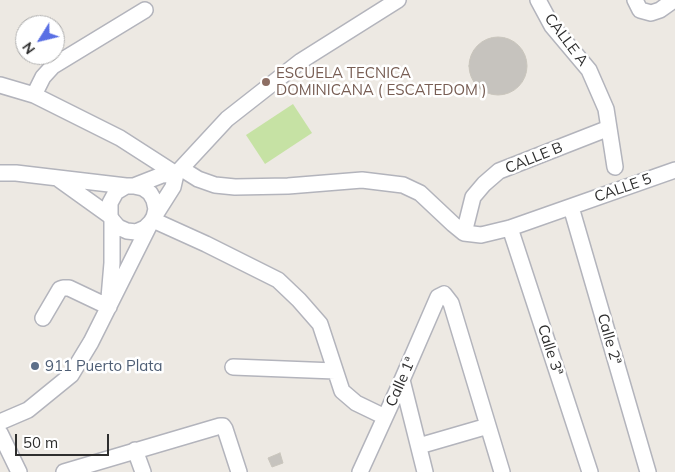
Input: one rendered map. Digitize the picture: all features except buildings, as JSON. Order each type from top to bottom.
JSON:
[{"type":"street","points":[[0,422],[28,410],[70,375],[91,342],[153,220],[173,187],[179,172],[228,118],[301,61],[398,0]]},
{"type":"street","name":"CALLE A","points":[[538,0],[552,26],[589,70],[606,109],[615,167]]},
{"type":"street","points":[[635,0],[640,10],[651,13],[660,10],[674,0]]},
{"type":"street","points":[[34,95],[43,77],[53,66],[145,10]]},
{"type":"street","points":[[0,85],[34,95],[120,138],[179,172],[215,185],[235,187],[288,186],[362,180],[404,185],[420,193],[464,233]]},
{"type":"street","name":"CALLE B","points":[[464,233],[474,197],[484,184],[499,171],[609,128]]},
{"type":"street","name":"CALLE 5","points":[[464,233],[481,236],[510,228],[675,170]]},
{"type":"street","points":[[109,307],[112,263],[110,203],[116,192],[162,175],[179,172]]},
{"type":"street","points":[[0,173],[16,173],[143,188],[150,193],[154,200],[156,209],[153,220],[136,232],[127,231],[118,227],[111,218],[57,178]]},
{"type":"street","name":"Calle 2ª","points":[[571,207],[648,472]]},
{"type":"street","points":[[153,220],[278,280],[320,324],[342,392],[356,403],[385,417]]},
{"type":"street","name":"Calle 3ª","points":[[510,228],[590,472]]},
{"type":"street","points":[[43,318],[60,289],[63,288],[69,288],[109,307]]},
{"type":"street","name":"Calle 1ª","points":[[360,472],[438,297],[444,294],[451,303],[488,426]]},
{"type":"street","points":[[233,367],[335,371]]},
{"type":"street","points":[[402,380],[425,472]]},
{"type":"street","points":[[64,472],[220,426],[223,426],[225,430],[239,472]]},
{"type":"street","points":[[419,446],[488,426],[502,472]]},
{"type":"street","points":[[0,432],[19,472]]},
{"type":"street","points":[[135,450],[143,472]]},
{"type":"green space","points":[[293,104],[312,133],[265,164],[246,135]]},
{"type":"place","name":"ESCUELA TECNICA DOMINICANA ( ESCATEDOM )","points":[[266,82]]},
{"type":"place","name":"911 Puerto Plata","points":[[35,366]]}]
